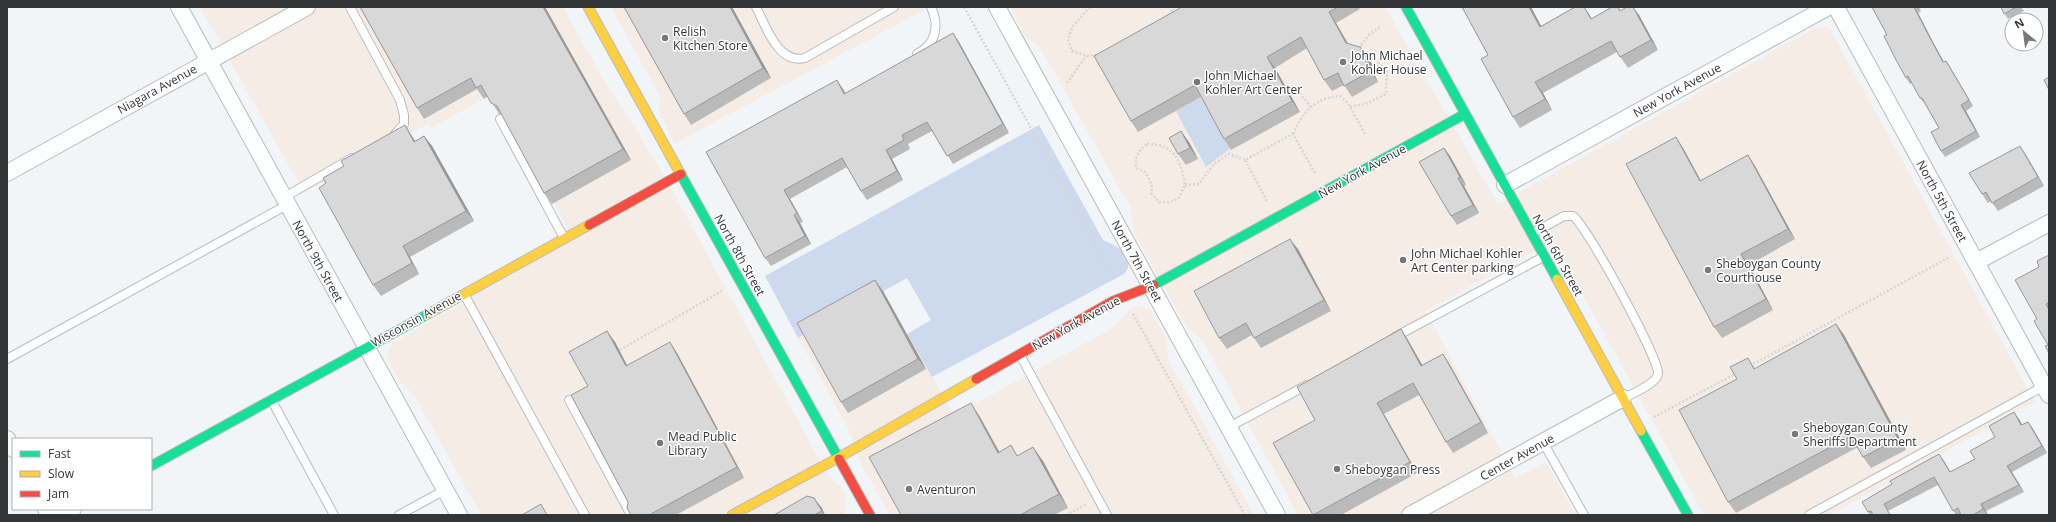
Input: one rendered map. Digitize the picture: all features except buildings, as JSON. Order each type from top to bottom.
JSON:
[{"type":"street","name":"North 9th Street","points":[[178,7],[458,515]]},
{"type":"street","name":"Niagara Avenue","points":[[7,173],[308,7]]},
{"type":"street","name":"North 8th Street","points":[[588,7],[870,515]]},
{"type":"street","name":"North 7th Street","points":[[997,7],[1277,515]]},
{"type":"street","name":"North 6th Street","points":[[1406,7],[1546,256],[1688,515]]},
{"type":"street","name":"New York Avenue","points":[[1505,185],[1828,7]]},
{"type":"street","name":"North 5th Street","points":[[1836,7],[2046,391]]},
{"type":"street","name":"New York Avenue","points":[[732,515],[838,458],[1124,296],[1151,286],[1465,114]]},
{"type":"street","name":"Wisconsin Avenue","points":[[152,465],[681,174]]},
{"type":"street","points":[[1976,262],[2049,223]]},
{"type":"street","name":"Center Avenue","points":[[1410,515],[1623,398]]},
{"type":"street","points":[[7,439],[12,448]]},
{"type":"street","points":[[62,515],[71,510]]},
{"type":"lane","points":[[350,7],[400,100],[404,115],[404,124],[398,132],[385,139]]},
{"type":"lane","points":[[756,7],[776,45],[787,57],[796,60],[805,58],[894,7]]},
{"type":"lane","points":[[911,58],[931,44],[934,37],[936,23],[931,7]]},
{"type":"lane","points":[[500,119],[564,238]]},
{"type":"lane","points":[[7,360],[285,201],[360,154]]},
{"type":"lane","points":[[1533,233],[1561,217],[1571,215],[1580,223],[1601,254],[1652,355],[1658,372],[1657,378],[1653,382],[1623,398]]},
{"type":"lane","points":[[1390,340],[1546,256]]},
{"type":"lane","points":[[463,293],[585,515]]},
{"type":"lane","points":[[1019,355],[1107,515]]},
{"type":"lane","points":[[1229,427],[1315,381]]},
{"type":"lane","points":[[1808,515],[2046,391]]},
{"type":"lane","points":[[272,400],[334,515]]},
{"type":"lane","points":[[569,400],[631,515]]},
{"type":"lane","points":[[1542,442],[1584,515]]},
{"type":"lane","points":[[399,515],[445,490]]},
{"type":"path","points":[[964,7],[1245,515]]},
{"type":"path","points":[[1090,7],[1073,26],[1068,39],[1072,51],[1086,56],[1104,55]]},
{"type":"path","points":[[1166,20],[1174,7]]},
{"type":"path","points":[[1350,107],[1368,103],[1386,94],[1387,71],[1360,46],[1370,34],[1380,28]]},
{"type":"path","points":[[1068,83],[1086,56]]},
{"type":"path","points":[[1297,90],[1311,107]]},
{"type":"path","points":[[1245,160],[1293,134],[1301,115],[1311,107],[1332,97],[1340,96],[1347,102],[1365,134]]},
{"type":"path","points":[[1293,134],[1326,191]]},
{"type":"path","points":[[1147,144],[1158,144],[1167,147],[1179,162],[1185,186],[1178,199],[1168,202],[1159,202],[1151,193],[1152,185],[1145,172],[1136,168],[1135,158],[1139,150],[1147,144]]},
{"type":"path","points":[[1185,186],[1199,184],[1214,164],[1229,154],[1245,160],[1276,218]]},
{"type":"path","points":[[1637,423],[1663,414],[1950,257]]},
{"type":"path","points":[[620,350],[722,291]]},
{"type":"path","points":[[1066,515],[1097,498]]},
{"type":"shaded area","points":[[200,7],[563,7],[606,84],[641,137],[677,199],[829,477],[840,486],[845,494],[845,515],[481,515],[414,395],[399,381],[387,358],[388,350],[391,344],[574,239],[494,96],[484,99],[431,128],[428,124],[304,193]]},
{"type":"shaded area","points":[[611,7],[930,7],[674,144],[659,112],[660,97]]},
{"type":"shaded area","points":[[1010,7],[1385,7],[1498,204],[1815,28],[1826,27],[1830,29],[2035,402],[1830,515],[1704,515],[1553,241],[1426,311],[1515,478],[1546,462],[1576,515],[1298,515],[1206,346],[1201,339],[1187,328],[1133,231],[1130,207],[1041,49],[1025,35]]},
{"type":"shaded area","points":[[1203,96],[1231,148],[1206,167],[1176,111]]},
{"type":"shaded area","points":[[1039,125],[1103,240],[1112,244],[1124,253],[1128,262],[1128,268],[1124,274],[932,377],[907,334],[931,320],[907,278],[798,338],[765,276]]},
{"type":"shaded area","points":[[883,291],[954,415],[1113,328],[1130,309],[1139,306],[1148,309],[1152,312],[1167,340],[1168,358],[1172,366],[1254,515],[890,515],[863,468],[849,430],[798,338]]},
{"type":"traffic: fast","points":[[1406,7],[1557,279]]},
{"type":"traffic: fast","points":[[1154,285],[1465,114]]},
{"type":"traffic: fast","points":[[680,173],[839,459]]},
{"type":"traffic: fast","points":[[152,465],[428,314]]},
{"type":"traffic: fast","points":[[1641,431],[1688,515]]},
{"type":"traffic: slow","points":[[588,7],[680,173]]},
{"type":"traffic: slow","points":[[428,314],[589,225]]},
{"type":"traffic: slow","points":[[1557,279],[1641,431]]},
{"type":"traffic: slow","points":[[732,515],[838,458],[976,379]]},
{"type":"traffic: jam","points":[[589,225],[681,174]]},
{"type":"traffic: jam","points":[[976,379],[1113,301],[1154,285]]},
{"type":"traffic: jam","points":[[839,459],[870,515]]},
{"type":"place","name":"Relish Kitchen Store","points":[[665,38]]},
{"type":"place","name":"John Michael Kohler House","points":[[1343,62]]},
{"type":"place","name":"John Michael Kohler Art Center","points":[[1197,82]]},
{"type":"place","name":"John Michael Kohler Art Center parking","points":[[1403,260]]},
{"type":"place","name":"Sheboygan County Courthouse","points":[[1708,270]]},
{"type":"place","name":"Sheboygan County Sheriffs Department","points":[[1795,434]]},
{"type":"place","name":"Mead Public Library","points":[[660,443]]},
{"type":"place","name":"Sheboygan Press","points":[[1337,469]]},
{"type":"place","name":"Aventuron","points":[[909,489]]}]
